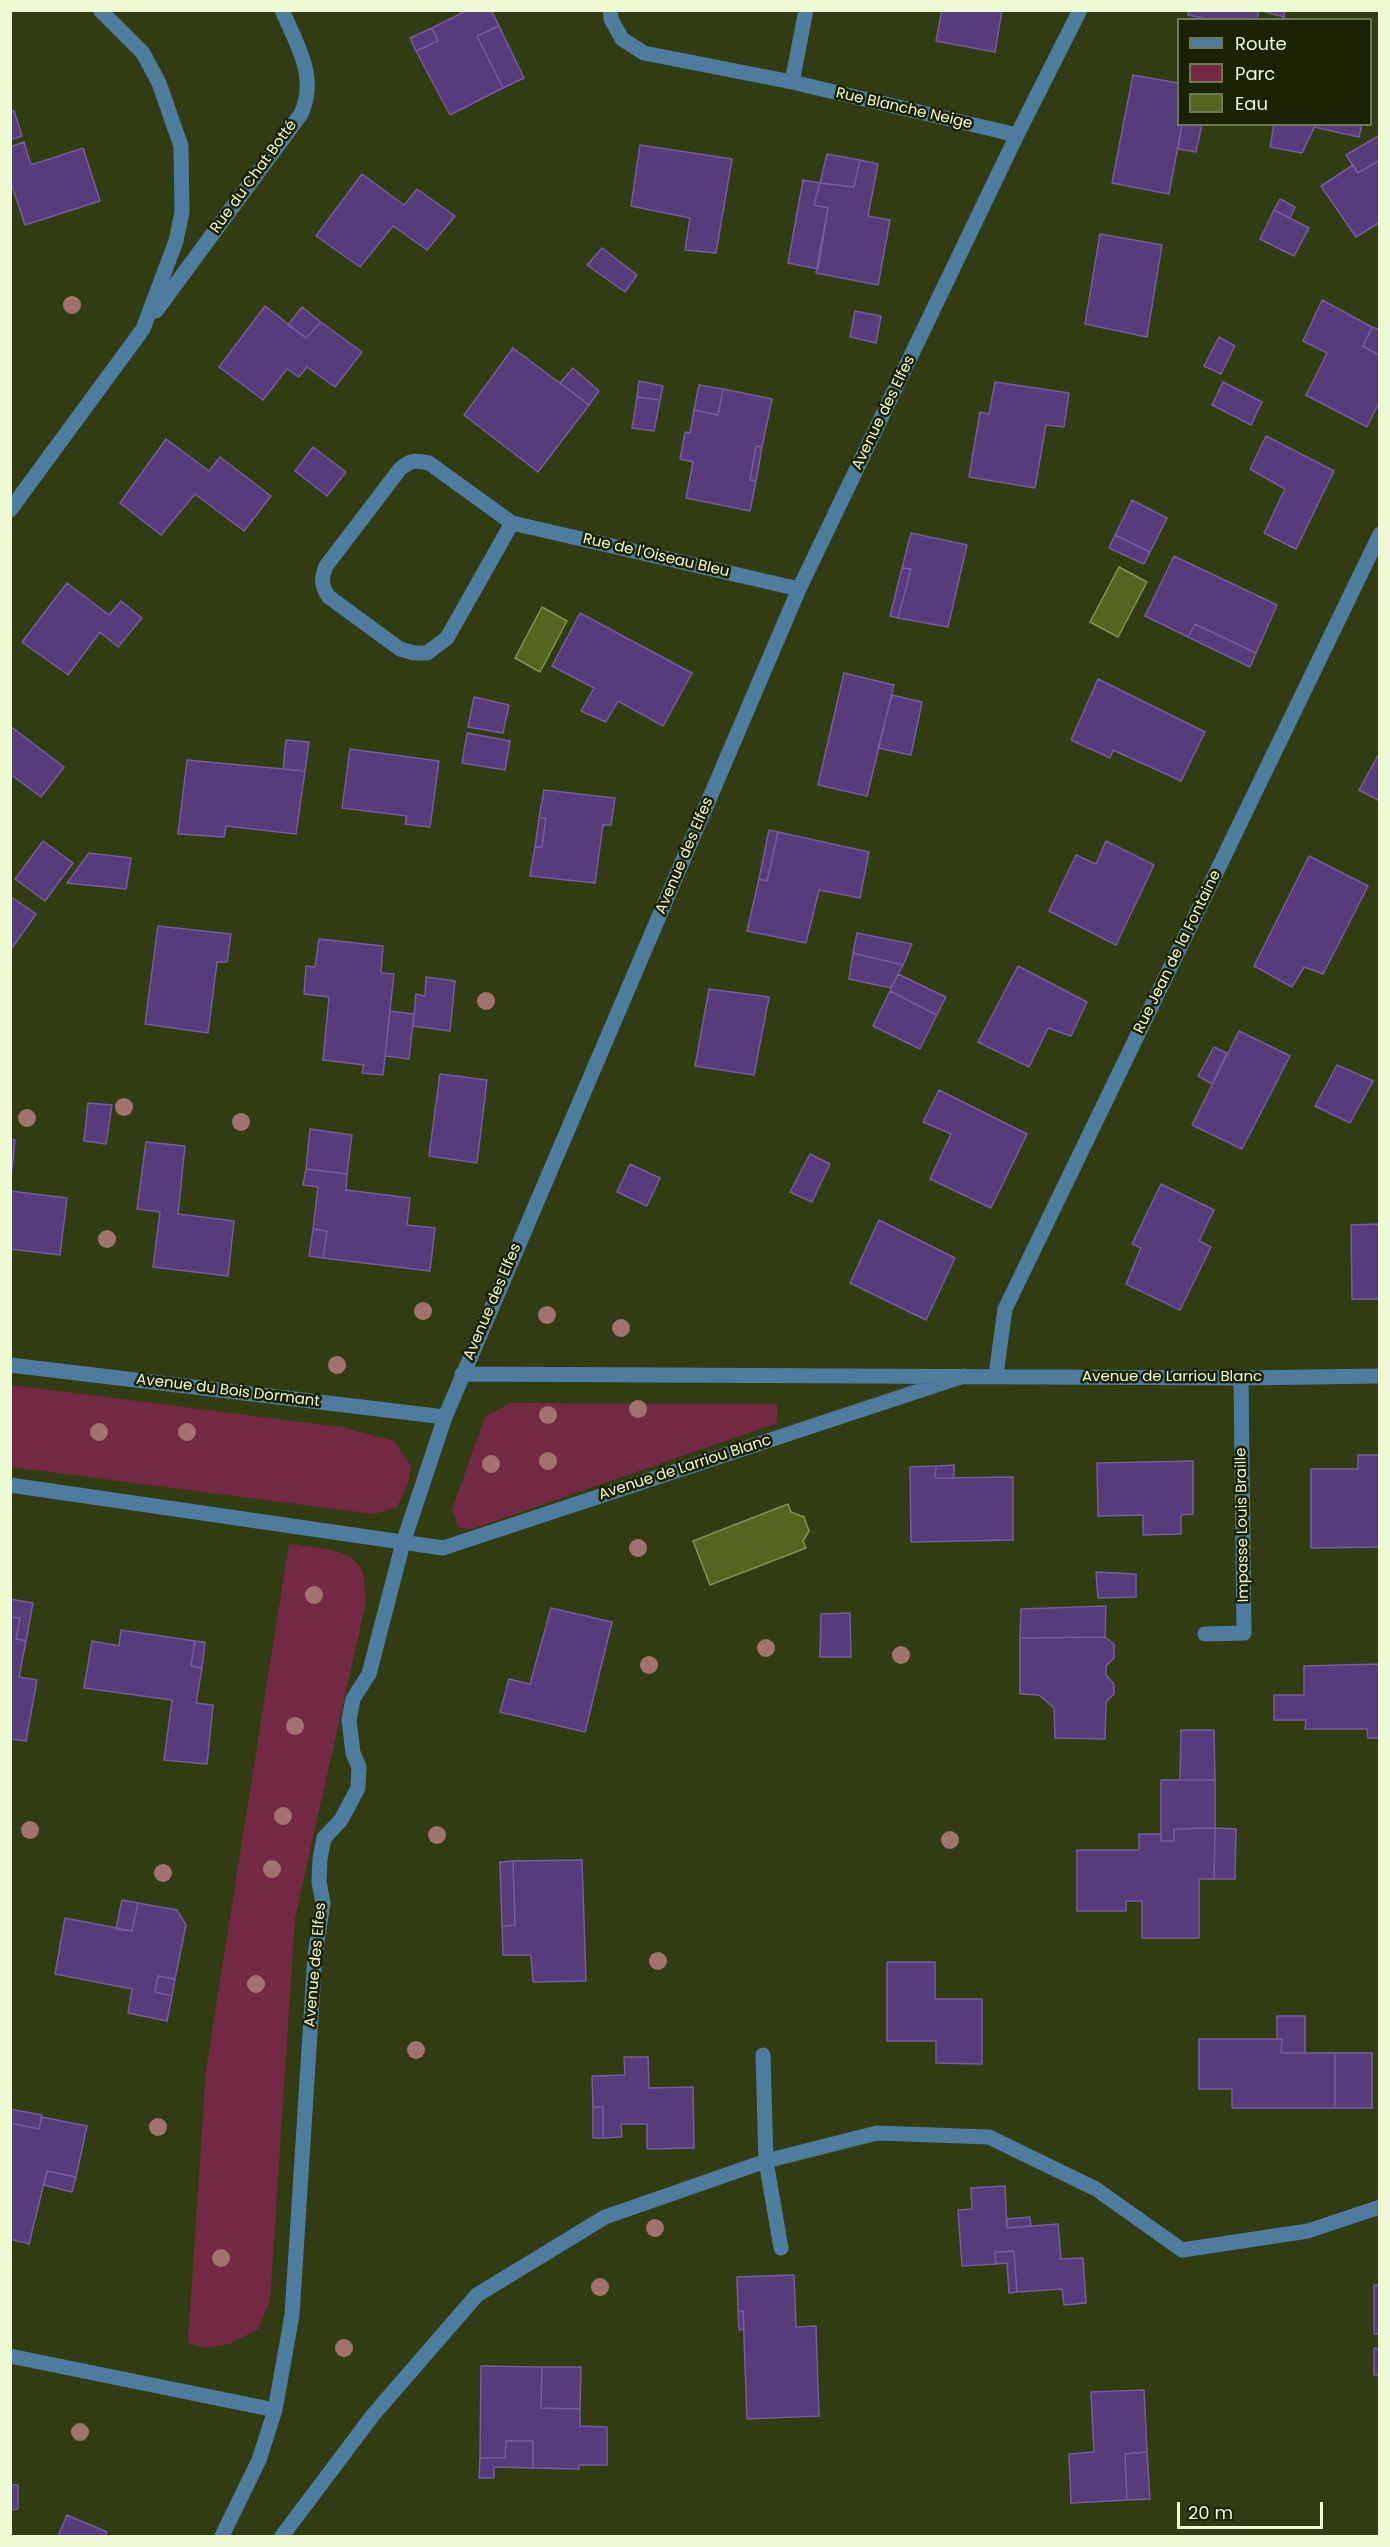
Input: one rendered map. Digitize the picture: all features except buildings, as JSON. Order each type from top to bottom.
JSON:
[{"type":"street","name":"Rue du Chat Botté","points":[[100,10],[143,53],[159,83],[181,146],[182,212],[176,241],[143,329]]},
{"type":"street","name":"Rue du Chat Botté","points":[[10,510],[301,114],[306,103],[309,77],[306,64],[282,10]]},
{"type":"street","name":"Rue Blanche Neige","points":[[610,10],[611,19],[622,39],[644,53],[792,82],[1017,135]]},
{"type":"street","points":[[792,82],[806,10]]},
{"type":"street","name":"Avenue des Elfes","points":[[222,2536],[259,2460],[275,2410],[292,2315],[315,1955],[323,1903],[320,1859],[324,1838],[341,1820],[358,1788],[359,1767],[353,1754],[349,1720],[353,1699],[369,1674],[403,1543],[445,1417],[800,589],[1017,135],[1080,10]]},
{"type":"street","name":"Rue de l'Oiseau Bleu","points":[[512,523],[447,638],[427,653],[414,653],[400,649],[328,597],[322,588],[322,577],[326,566],[407,462],[416,460],[429,463],[512,523],[800,589]]},
{"type":"street","name":"Rue Jean de la Fontaine","points":[[996,1375],[1005,1309],[1380,534]]},
{"type":"street","name":"Avenue du Bois Dormant","points":[[10,1365],[445,1417]]},
{"type":"street","name":"Avenue de Larriou Blanc","points":[[462,1374],[1241,1378],[1380,1376]]},
{"type":"street","name":"Avenue de Larriou Blanc","points":[[403,1543],[442,1548],[964,1376]]},
{"type":"street","name":"Impasse Louis Braille","points":[[1205,1634],[1244,1633],[1241,1378]]},
{"type":"street","points":[[10,1485],[403,1543]]},
{"type":"street","points":[[763,2055],[766,2161],[781,2248]]},
{"type":"street","points":[[282,2536],[374,2415],[477,2295],[605,2217],[766,2161],[877,2133],[989,2138],[1096,2189],[1182,2250],[1308,2231],[1380,2207]]},
{"type":"street","points":[[10,2355],[275,2410]]},
{"type":"green space","points":[[11,1385],[341,1427],[394,1441],[411,1467],[408,1484],[397,1507],[374,1514],[11,1467]]},
{"type":"green space","points":[[510,1403],[777,1404],[777,1423],[472,1529],[459,1528],[452,1510],[485,1417]]},
{"type":"green space","points":[[289,1543],[331,1550],[350,1557],[358,1564],[363,1574],[366,1602],[295,1918],[270,2301],[258,2329],[230,2344],[205,2348],[188,2343],[206,2070]]},
{"type":"water","points":[[1119,567],[1147,582],[1118,637],[1090,622]]},
{"type":"water","points":[[542,607],[567,621],[540,672],[515,658]]},
{"type":"water","points":[[788,1504],[791,1512],[804,1517],[809,1531],[803,1541],[806,1548],[710,1585],[693,1541]]}]
